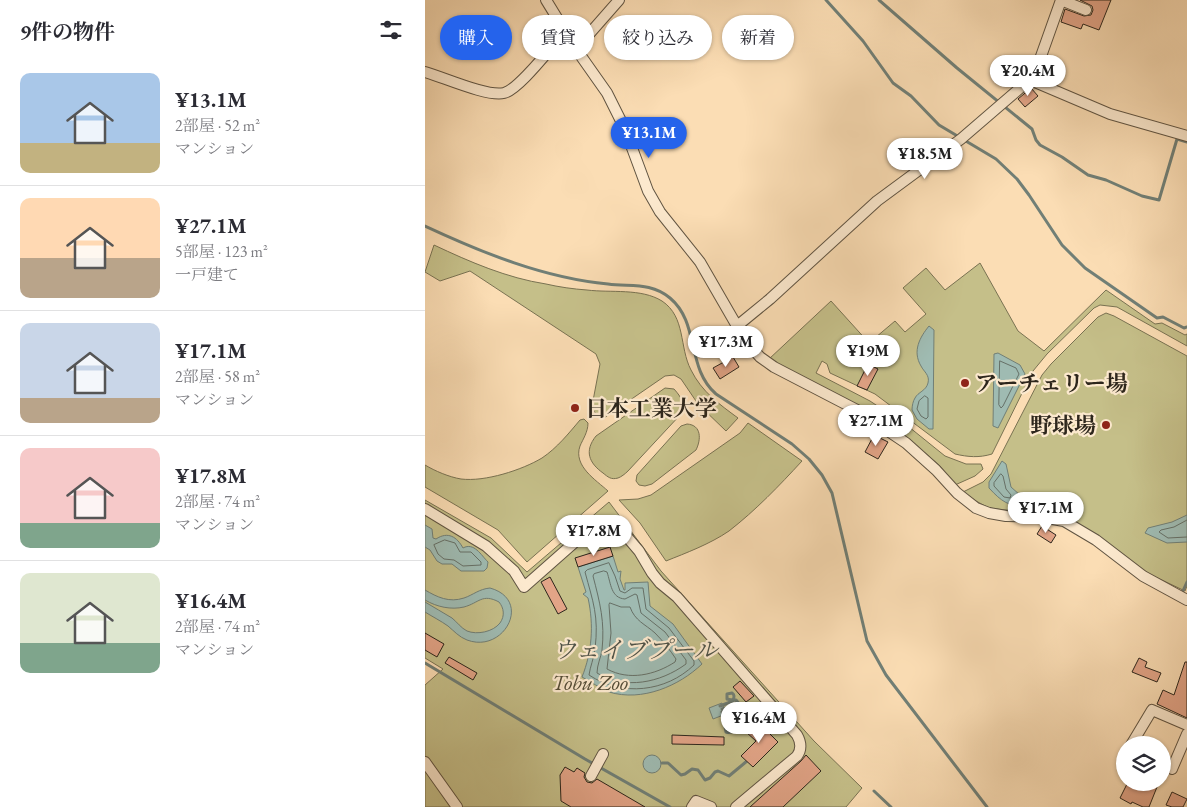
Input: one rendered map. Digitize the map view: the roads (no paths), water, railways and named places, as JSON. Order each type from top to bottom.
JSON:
[{"type":"street","points":[[546,0],[555,15]]},
{"type":"street","points":[[594,28],[619,0]]},
{"type":"street","points":[[737,326],[770,299],[877,201],[961,139],[1030,80],[1061,0],[1086,10]]},
{"type":"street","points":[[425,72],[492,93],[506,93],[515,87],[540,60]]},
{"type":"street","points":[[584,60],[607,93],[625,129],[648,191],[660,212],[700,262],[745,340],[760,357],[774,367],[857,410],[906,443],[936,470],[957,493],[976,508],[1005,516],[1041,517],[1064,521],[1095,540],[1143,576],[1187,600]]},
{"type":"street","points":[[1030,80],[1110,114],[1187,136]]},
{"type":"street","points":[[425,509],[486,546],[514,571],[524,587],[584,534],[612,522],[616,524],[639,551],[660,583],[677,597],[797,734],[801,742],[800,752],[797,756],[736,807]]},
{"type":"street","points":[[1136,736],[1151,710],[1187,725]]},
{"type":"street","points":[[1171,768],[1187,734]]},
{"type":"street","points":[[591,776],[603,754]]},
{"type":"street","points":[[425,762],[457,807]]},
{"type":"street","points":[[692,807],[696,801],[711,807]]},
{"type":"water","points":[[929,326],[934,330],[933,429],[929,429],[917,419],[912,410],[915,398],[926,388],[928,383],[927,376],[918,360],[917,350],[920,340]]},
{"type":"water","points":[[998,353],[1020,365],[1025,374],[998,428],[993,426],[994,354]]},
{"type":"water","points":[[1002,461],[1006,464],[1011,487],[1029,503],[1027,507],[1015,506],[1006,502],[989,488],[989,482]]},
{"type":"water","points":[[1187,515],[1187,542],[1167,543],[1145,533],[1148,528],[1172,522]]},
{"type":"water","points":[[425,525],[432,529],[433,538],[436,539],[448,535],[455,538],[463,548],[474,548],[488,562],[487,568],[484,571],[461,571],[452,564],[442,564],[437,561],[430,550],[425,547]]},
{"type":"water","name":"ウェイブプール","points":[[613,556],[618,572],[621,571],[620,579],[624,590],[625,583],[648,582],[650,606],[673,624],[702,664],[682,679],[659,690],[634,695],[622,695],[609,692],[582,677],[590,648],[591,628],[588,598],[583,594],[586,592],[578,567]]},
{"type":"water","points":[[490,588],[503,594],[510,603],[511,613],[509,624],[502,633],[492,639],[480,642],[467,640],[425,612],[425,602],[452,618],[467,631],[475,633],[489,631],[497,626],[503,618],[503,609],[499,602],[488,598],[464,607],[444,607],[425,600],[425,590],[439,597],[453,600]]},
{"type":"water","points":[[722,703],[726,714],[713,719],[709,708]]},
{"type":"water","points":[[648,755],[656,755],[661,760],[659,771],[648,773],[643,768],[643,760]]},
{"type":"waterway","points":[[826,0],[863,41],[893,83],[911,96],[939,125],[996,159],[1017,179],[1062,245],[1085,268],[1157,318],[1163,317],[1184,328],[1187,327]]},
{"type":"waterway","points":[[879,0],[957,68],[1032,129],[1040,145],[1088,175],[1106,180],[1142,196],[1159,200],[1177,139],[1187,142]]},
{"type":"waterway","points":[[425,226],[469,246],[537,270],[584,281],[648,287],[656,289],[670,298],[686,320],[700,372],[716,394],[792,444],[809,459],[822,475],[832,493],[867,641],[886,675],[987,807]]},
{"type":"waterway","points":[[1180,592],[1182,593],[1187,582]]},
{"type":"waterway","points":[[425,663],[585,759],[670,807]]},
{"type":"waterway","points":[[720,706],[733,701],[733,700],[734,698],[734,695],[732,693],[727,694],[727,699],[730,700],[733,700],[736,700],[740,705],[739,709],[735,708]]},
{"type":"waterway","points":[[734,707],[736,703],[741,704],[751,717],[758,715],[757,709],[750,708],[747,710],[746,711],[745,713],[757,727]]},
{"type":"waterway","points":[[722,709],[735,708],[740,723]]},
{"type":"waterway","points":[[722,712],[732,709],[733,711],[734,714],[734,716],[733,717],[729,718],[725,713],[731,710],[734,713],[733,715],[733,717],[732,719],[725,727],[726,732],[732,732],[734,731],[736,729],[737,728],[739,724],[736,720],[733,720],[730,724],[732,729],[748,732]]},
{"type":"waterway","points":[[735,719],[740,718],[751,729]]},
{"type":"waterway","points":[[662,763],[668,763],[681,775],[692,769],[698,770],[705,780],[718,771],[729,776],[747,761]]},
{"type":"waterway","points":[[874,791],[891,807]]},
{"type":"place","name":"アーチェリー場","points":[[965,383]]},
{"type":"place","name":"日本工業大学","points":[[575,408]]},
{"type":"place","name":"野球場","points":[[1106,425]]},
{"type":"park label","name":"Tobu Zoo","points":[[590,682]]}]
